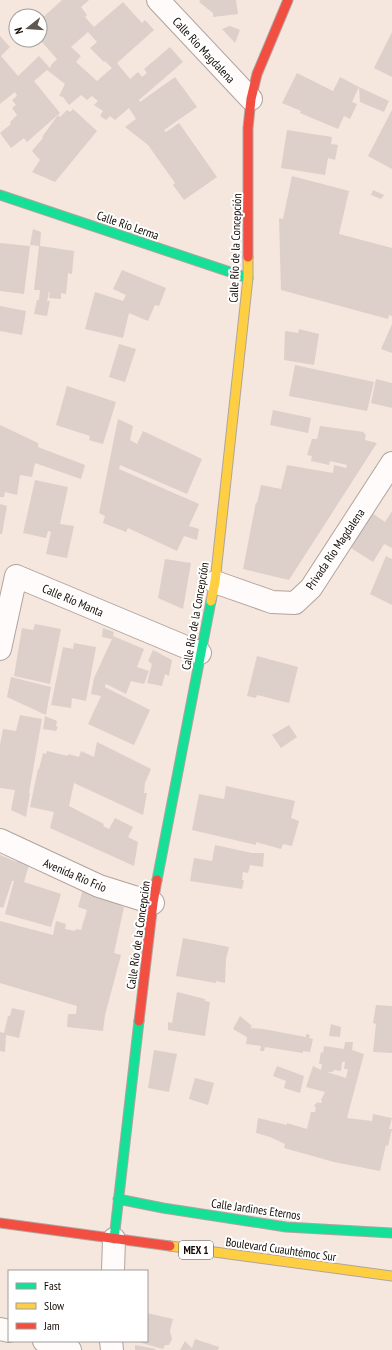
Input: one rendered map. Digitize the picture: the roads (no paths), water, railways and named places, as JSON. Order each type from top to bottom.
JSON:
[{"type":"street","name":"Calle Río Magdalena","points":[[158,0],[251,99]]},
{"type":"street","name":"Calle Río de la Concepción","points":[[114,1239],[153,903],[200,653],[215,582],[248,278],[248,128],[251,99],[257,74],[288,0]]},
{"type":"street","name":"Calle Río Lerma","points":[[0,195],[248,278]]},
{"type":"street","name":"Privada Río Magdalena","points":[[215,582],[272,602],[294,603],[312,588],[392,463]]},
{"type":"street","name":"Calle Río Manta","points":[[0,649],[16,576],[200,653]]},
{"type":"street","name":"Avenida Río Frío","points":[[0,840],[99,886],[153,903]]},
{"type":"street","name":"Calle Jardines Eternos","points":[[118,1199],[163,1208],[286,1227],[392,1233]]},
{"type":"street","name":"Boulevard Cuauhtémoc Sur","points":[[0,1223],[392,1276]]},
{"type":"street","points":[[113,1270],[114,1239]]},
{"type":"street","points":[[47,1342],[70,1350]]}]
